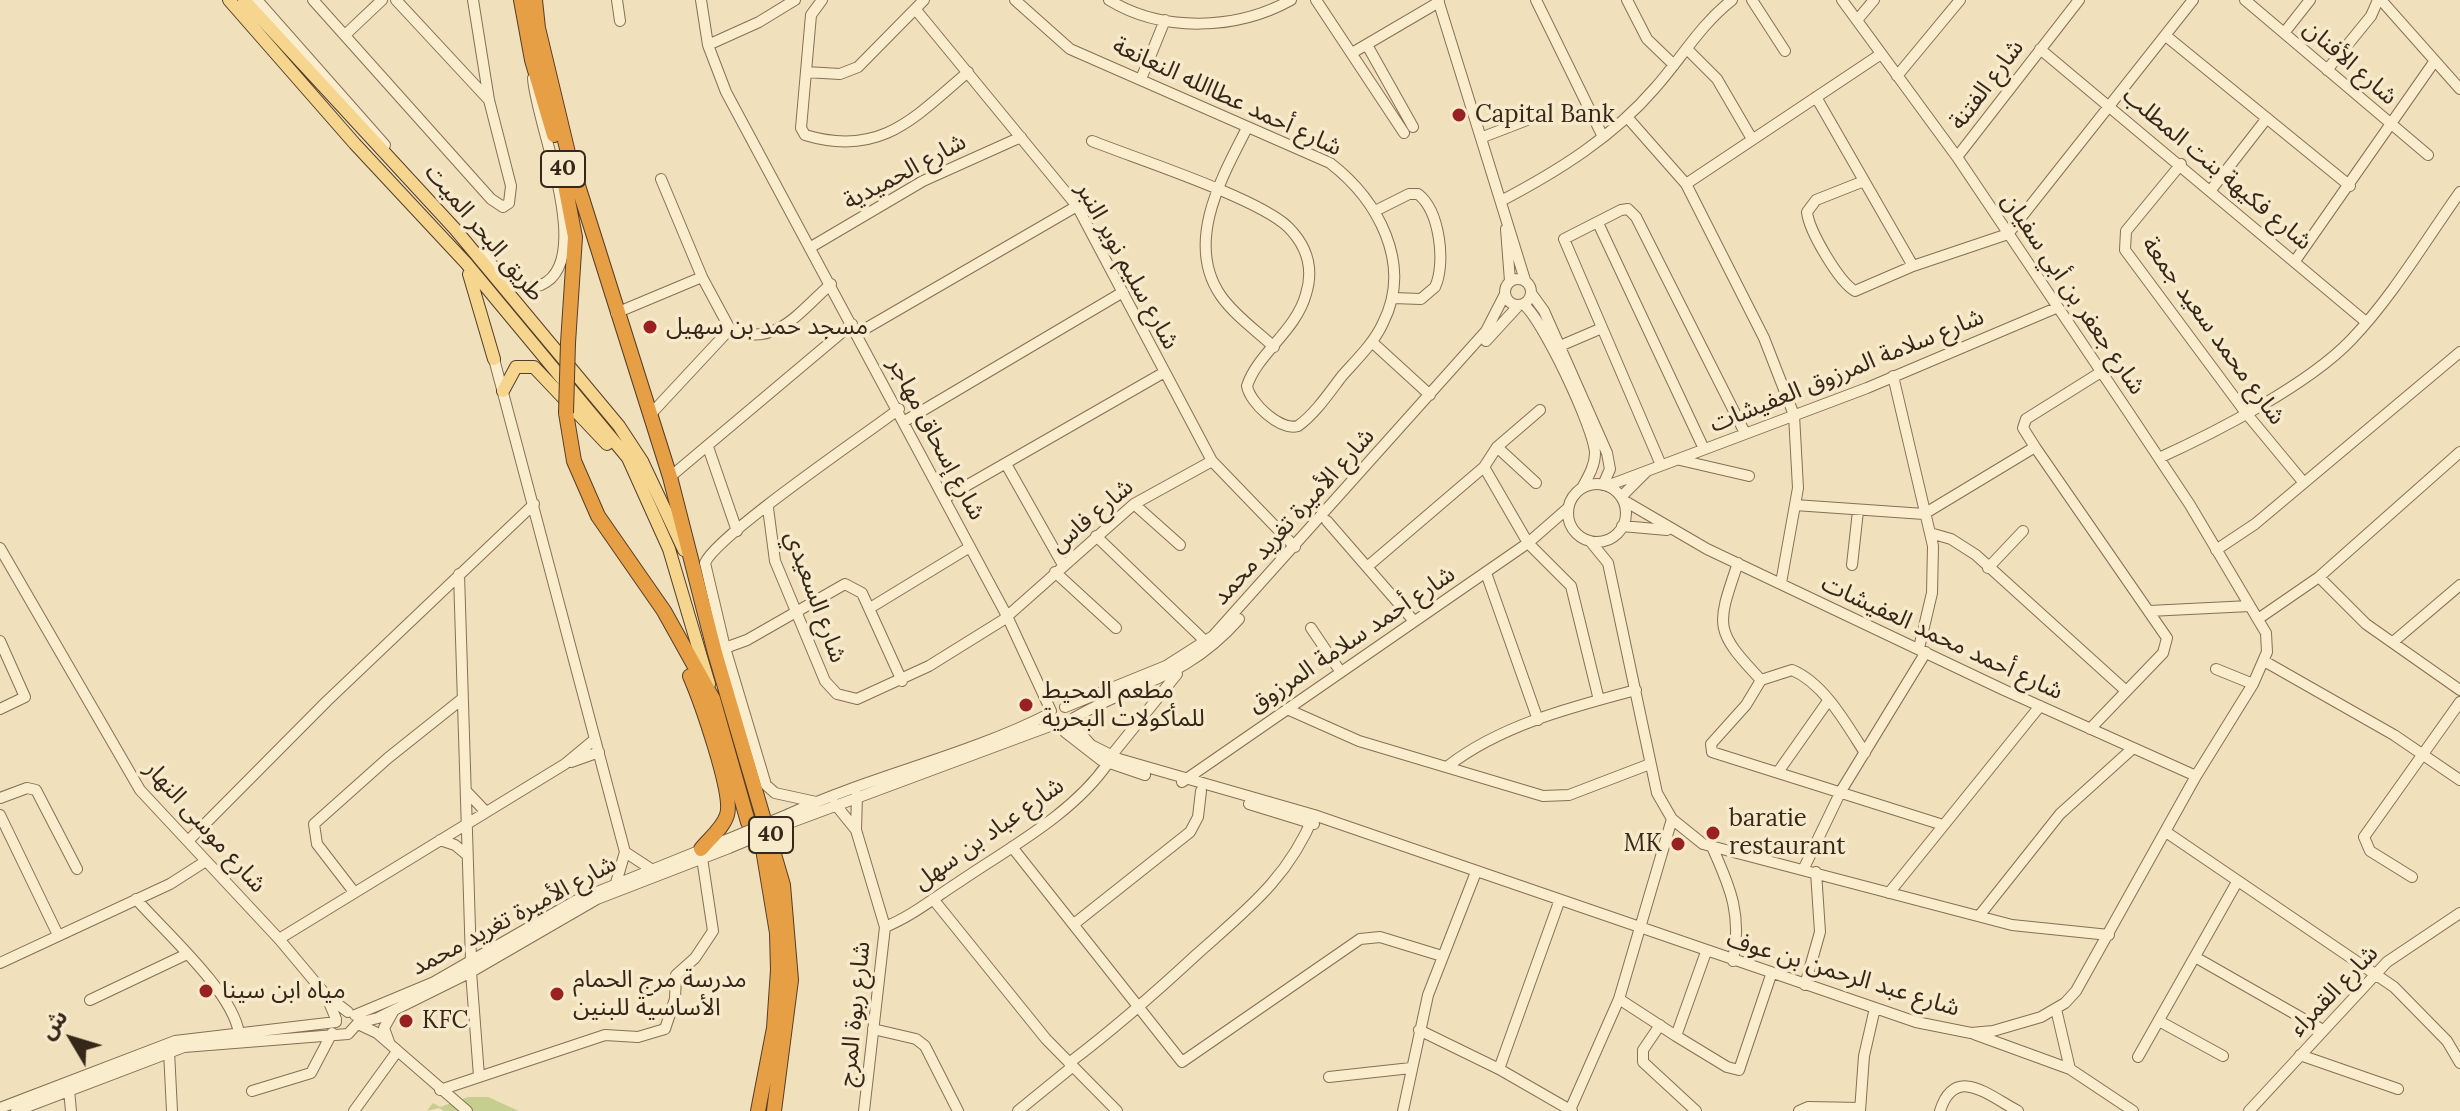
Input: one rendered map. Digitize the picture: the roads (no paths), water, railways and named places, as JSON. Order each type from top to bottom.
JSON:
[{"type":"highway","name":"40","points":[[521,0],[532,60],[572,213],[575,257],[568,343],[566,413],[569,442],[585,490],[622,554],[664,611],[713,699],[748,822],[762,843],[777,933],[776,1007],[758,1111]]},
{"type":"highway","name":"40","points":[[535,0],[538,28],[569,157],[670,477],[728,699],[774,845],[788,913],[788,1018],[774,1111]]},
{"type":"highway","points":[[622,554],[630,579],[680,654],[692,681],[724,783],[728,814],[701,854]]},
{"type":"main road","points":[[229,0],[355,144],[466,263],[628,458],[669,549],[713,699]]},
{"type":"main road","name":"طريق البحر الميت","points":[[244,0],[455,229],[632,445],[692,567]]},
{"type":"main road","points":[[466,263],[494,359]]},
{"type":"main road","points":[[529,341],[548,342]]},
{"type":"main road","points":[[503,391],[516,367],[534,367],[635,476]]},
{"type":"street","points":[[257,0],[502,275],[522,286],[542,284],[549,279],[560,263],[565,241],[559,188],[534,99],[532,60]]},
{"type":"street","points":[[313,0],[491,199],[502,196],[511,186],[489,100],[473,0]]},
{"type":"street","points":[[345,35],[382,0]]},
{"type":"street","points":[[396,0],[489,100]]},
{"type":"street","points":[[617,0],[620,21]]},
{"type":"street","name":"شارع إسحاق مهاجر","points":[[701,0],[708,45],[726,92],[899,409],[1056,710]]},
{"type":"street","points":[[708,45],[759,22],[795,0],[811,15]]},
{"type":"street","points":[[822,0],[811,15],[803,134],[863,141],[882,138],[904,126],[968,72]]},
{"type":"street","points":[[806,72],[840,74],[858,67],[924,0]]},
{"type":"street","name":"شارع أحمد عطاالله النعانعة","points":[[1015,0],[1070,49],[1330,163],[1348,177],[1375,211],[1390,247],[1395,278],[1393,298],[1372,342],[1303,423],[1293,428],[1282,425],[1247,391],[1251,377],[1297,316],[1306,296],[1310,270],[1307,254],[1280,220],[1216,190],[1092,141]]},
{"type":"street","points":[[1109,0],[1165,20],[1211,25],[1277,8],[1291,0]]},
{"type":"street","points":[[1316,0],[1408,130],[1367,45]]},
{"type":"street","points":[[1536,0],[1603,137]]},
{"type":"street","points":[[1627,0],[1647,39],[1674,65]]},
{"type":"street","points":[[1501,201],[1603,137],[1627,117],[1711,18],[1732,0]]},
{"type":"street","points":[[1752,0],[1785,51]]},
{"type":"street","name":"شارع جعفر بن أبي سفيان","points":[[1842,0],[1957,157],[2159,458],[2258,619]]},
{"type":"street","points":[[1858,19],[1874,0]]},
{"type":"street","points":[[1897,76],[1960,0]]},
{"type":"street","name":"شارع الفتنة","points":[[1957,157],[2079,0]]},
{"type":"street","points":[[1864,181],[1816,200],[1808,208],[1807,218],[1843,281],[1852,290],[1859,291],[1913,266],[2008,234],[2193,0]]},
{"type":"street","name":"شارع الأفنان","points":[[2245,0],[2428,155]]},
{"type":"street","points":[[2284,33],[2310,0]]},
{"type":"street","points":[[2327,70],[2371,16],[2379,0],[2460,89]]},
{"type":"street","points":[[1352,53],[1439,1],[1525,280],[1560,346],[1607,453],[1610,469],[1605,485]]},
{"type":"street","name":"شارع سليم نوير النبر","points":[[916,10],[1077,206],[1212,461],[1295,547]]},
{"type":"street","points":[[1141,79],[1165,20]]},
{"type":"street","points":[[2166,36],[2350,186]]},
{"type":"street","points":[[1687,49],[1717,79],[1752,139]]},
{"type":"street","name":"شارع فكيهة بنت المطلب","points":[[2040,49],[2112,106],[2366,322]]},
{"type":"street","points":[[1686,184],[1881,54]]},
{"type":"street","points":[[2295,261],[2434,62]]},
{"type":"street","points":[[467,76],[485,69]]},
{"type":"street","points":[[1816,97],[1913,266]]},
{"type":"street","points":[[1627,117],[1686,184],[1775,363],[1794,415],[1798,466],[1795,505],[1781,583]]},
{"type":"street","points":[[2211,190],[2267,118]]},
{"type":"street","points":[[1483,137],[1527,120]]},
{"type":"street","points":[[1247,128],[1216,190],[1207,236],[1211,278],[1232,309],[1274,347]]},
{"type":"street","name":"شارع الحميدية","points":[[811,247],[923,181],[1021,137]]},
{"type":"street","name":"شارع محمد سعيد جمعة","points":[[2181,164],[2126,231],[2125,250],[2246,413],[2304,483]]},
{"type":"street","points":[[661,179],[702,277],[730,329],[752,337],[769,335],[831,284]]},
{"type":"street","points":[[2159,458],[2246,413],[2324,363],[2366,322],[2460,192]]},
{"type":"street","points":[[1375,211],[1409,194],[1418,194],[1430,210],[1437,237],[1440,260],[1435,287],[1421,299],[1393,298]]},
{"type":"street","points":[[670,477],[855,329],[1077,206]]},
{"type":"street","points":[[1656,467],[1564,239],[1624,209],[1636,217],[1745,433]]},
{"type":"street","points":[[1505,215],[1510,281],[1505,294],[1512,303],[1521,304],[1540,324],[1593,442],[1593,466],[1568,508],[1573,530]]},
{"type":"street","points":[[1598,223],[1704,449]]},
{"type":"street","points":[[616,313],[702,277]]},
{"type":"street","points":[[1510,281],[1525,280]]},
{"type":"street","points":[[905,421],[1123,292]]},
{"type":"street","points":[[1521,304],[1531,293]]},
{"type":"street","name":"شارع الأميرة تغريد محمد","points":[[790,818],[816,802],[984,742],[1166,666],[1206,642],[1295,547],[1494,321],[1505,294]]},
{"type":"street","name":"شارع الأميرة تغريد محمد","points":[[1071,725],[1181,669],[1223,637],[1521,304]]},
{"type":"street","name":"شارع سلامة المرزوق العفيشات","points":[[1605,485],[1794,415],[2056,308]]},
{"type":"street","points":[[1560,346],[1602,328]]},
{"type":"street","points":[[649,416],[730,329]]},
{"type":"street","points":[[1372,342],[1432,392]]},
{"type":"street","points":[[2216,550],[2255,524],[2460,352]]},
{"type":"street","points":[[494,359],[625,852],[634,862],[651,869]]},
{"type":"street","points":[[2090,729],[2167,647],[2166,634],[2023,428],[2026,419],[2101,372]]},
{"type":"street","points":[[945,498],[1163,373]]},
{"type":"street","points":[[1804,868],[1841,791],[1923,650],[1932,593],[1930,533],[1893,376]]},
{"type":"street","name":"شارع السعيدي","points":[[816,802],[775,793],[766,785],[704,567],[711,553],[737,531],[899,409]]},
{"type":"street","points":[[1367,567],[1484,467],[1497,447],[1540,410]]},
{"type":"street","points":[[708,447],[737,531]]},
{"type":"street","points":[[1497,447],[1536,483]]},
{"type":"street","points":[[1795,505],[1924,514],[2035,447]]},
{"type":"street","points":[[2460,452],[2319,577],[2258,619],[2267,643],[2264,661],[2421,753],[2460,780]]},
{"type":"street","points":[[1678,459],[1749,476]]},
{"type":"street","name":"شارع فاس","points":[[1007,616],[1134,504],[1212,461]]},
{"type":"street","points":[[1006,464],[1059,569],[1116,628]]},
{"type":"street","points":[[1484,467],[1528,543],[1571,586],[1599,700]]},
{"type":"street","name":"شارع سلامة المرزوق العفيشات","points":[[1622,499],[1656,467]]},
{"type":"street","points":[[1582,488],[1605,485],[1622,499],[1625,516],[1608,563]]},
{"type":"street","name":"شارع أحمد محمد العفيشات","points":[[1622,499],[1673,531],[1738,563],[2132,749],[2196,776]]},
{"type":"street","points":[[188,841],[534,504]]},
{"type":"street","points":[[1134,504],[1180,545]]},
{"type":"street","name":"شارع السعيدي","points":[[768,508],[770,547],[825,681],[837,694],[857,699],[902,681],[1007,616]]},
{"type":"street","name":"شارع أحمد سلامة المرزوق","points":[[1182,783],[1548,529],[1568,508]]},
{"type":"street","points":[[1852,565],[1858,511]]},
{"type":"street","points":[[1327,521],[1413,620]]},
{"type":"street","points":[[1548,529],[1573,530],[1590,541],[1608,563],[1657,793],[1672,819],[1713,849],[1804,868],[2012,925],[2109,935]]},
{"type":"street","points":[[1590,541],[1605,540],[1619,530]]},
{"type":"street","name":"شارع أحمد محمد العفيشات","points":[[1619,530],[1673,531]]},
{"type":"street","points":[[1988,568],[2023,531]]},
{"type":"street","points":[[1930,533],[1959,544],[2125,690]]},
{"type":"street","points":[[1096,536],[1206,642]]},
{"type":"street","points":[[870,608],[970,547]]},
{"type":"street","name":"شارع موسى النهار","points":[[0,548],[131,778],[279,939],[326,995],[355,1021],[377,1033],[395,1052],[467,1111]]},
{"type":"street","points":[[1738,563],[1723,606],[1722,631],[1761,680]]},
{"type":"street","points":[[1486,573],[1538,720]]},
{"type":"street","points":[[459,574],[471,966],[479,1076]]},
{"type":"street","points":[[2319,577],[2356,615],[2460,690]]},
{"type":"street","points":[[725,648],[747,640],[845,584],[862,593],[902,681]]},
{"type":"street","points":[[2393,642],[2460,585]]},
{"type":"street","points":[[2149,611],[2250,606]]},
{"type":"street","points":[[1311,628],[1340,671]]},
{"type":"street","points":[[0,641],[25,697],[0,709]]},
{"type":"street","name":"شارع عبد الرحمن بن عوف","points":[[1182,783],[1201,791],[1328,823],[1771,975],[1931,1026],[1971,1033],[2012,1027],[2056,1009],[2076,991],[2264,661]]},
{"type":"street","name":"شارع عباد بن سهل","points":[[885,927],[906,918],[1012,847],[1081,794],[1181,669]]},
{"type":"street","points":[[2216,669],[2253,684]]},
{"type":"street","points":[[1865,753],[1828,701],[1797,671],[1779,672],[1761,680],[1746,705],[1710,748],[1716,753],[1943,825]]},
{"type":"street","points":[[1448,766],[1482,743],[1538,720],[1636,690]]},
{"type":"street","points":[[354,892],[317,844],[314,824],[364,778],[462,699]]},
{"type":"street","points":[[1778,772],[1828,701]]},
{"type":"street","points":[[2412,877],[2370,851],[2364,837],[2460,702]]},
{"type":"street","points":[[1889,893],[2040,706]]},
{"type":"street","points":[[1287,709],[1359,741],[1553,797],[1650,764]]},
{"type":"street","points":[[1056,710],[1071,725],[1050,726],[1056,710]]},
{"type":"street","name":"شارع عبد الرحمن بن عوف","points":[[1071,725],[1109,760],[1312,819]]},
{"type":"street","name":"شارع الأميرة تغريد محمد","points":[[355,1021],[394,1010],[587,904],[701,854],[790,818],[1050,726]]},
{"type":"street","points":[[279,939],[565,764],[595,739]]},
{"type":"street","points":[[1979,916],[2060,814],[2132,749]]},
{"type":"street","points":[[565,764],[599,752]]},
{"type":"street","points":[[579,759],[604,772]]},
{"type":"street","points":[[0,798],[27,788],[38,792],[77,869]]},
{"type":"street","points":[[465,790],[486,812]]},
{"type":"street","points":[[1074,924],[1190,832],[1198,817],[1201,791]]},
{"type":"street","name":"شارع ربوة المرج","points":[[857,795],[856,830],[885,927],[864,1111]]},
{"type":"street","name":"شارع ربوة المرج","points":[[835,804],[856,830]]},
{"type":"street","points":[[0,815],[58,935]]},
{"type":"street","points":[[1018,1111],[1142,1007],[1269,890],[1291,861],[1312,819]]},
{"type":"street","points":[[1419,1030],[1499,1069],[1571,1110],[1619,999],[1672,819]]},
{"type":"street","points":[[2166,832],[2375,973],[2416,1006],[2447,1041],[2460,1063]]},
{"type":"street","points":[[0,845],[11,839]]},
{"type":"street","points":[[440,840],[455,845],[467,855]]},
{"type":"street","points":[[1012,847],[1142,1007],[1176,1057],[1187,1061],[1360,939],[1380,937],[1442,956]]},
{"type":"street","points":[[1713,849],[1738,923],[1733,961]]},
{"type":"street","points":[[616,883],[625,852]]},
{"type":"street","points":[[440,1090],[605,1035],[638,1037],[665,1029],[675,999],[676,975],[695,958],[713,931],[701,854]]},
{"type":"street","name":"شارع الأميرة تغريد محمد","points":[[355,1021],[471,966],[559,909],[651,869],[701,854]]},
{"type":"street","points":[[0,963],[170,884],[206,861]]},
{"type":"street","points":[[1403,1111],[1419,1030],[1442,956],[1476,872]]},
{"type":"street","points":[[1805,985],[1820,932],[1816,872]]},
{"type":"street","points":[[2138,1057],[2237,882]]},
{"type":"street","points":[[136,899],[223,995],[236,1016],[239,1033]]},
{"type":"street","points":[[933,899],[1070,1065],[1117,1111]]},
{"type":"street","points":[[1499,1069],[1559,902]]},
{"type":"street","name":"شارع القمراء","points":[[2249,1111],[2375,973],[2399,953],[2460,913]]},
{"type":"street","points":[[1676,1036],[1706,952]]},
{"type":"street","points":[[90,1000],[185,955]]},
{"type":"street","points":[[2195,957],[2323,1030]]},
{"type":"street","points":[[1619,999],[1727,1067],[1739,1070],[1771,975]]},
{"type":"street","name":"شارع موسى النهار","points":[[326,995],[337,1033]]},
{"type":"street","points":[[1799,1111],[1808,1107],[1860,1109],[1864,1056],[1875,1008]]},
{"type":"street","points":[[2056,1009],[2070,1069]]},
{"type":"street","points":[[354,1111],[395,1052],[384,1028],[394,1010]]},
{"type":"street","points":[[0,1108],[166,1044],[355,1021],[348,1034],[169,1051],[16,1111]]},
{"type":"street","points":[[2159,1021],[2223,1056]]},
{"type":"street","points":[[1660,1025],[1643,1050],[1643,1062],[1696,1111]]},
{"type":"street","points":[[873,1029],[916,1039],[925,1046],[935,1058],[958,1111]]},
{"type":"street","points":[[252,1091],[311,1073],[337,1033]]},
{"type":"street","points":[[1971,1033],[2070,1069],[2129,1110]]},
{"type":"street","points":[[169,1051],[172,1111]]},
{"type":"street","points":[[2300,1055],[2398,1089]]},
{"type":"street","points":[[1329,1077],[1411,1068]]},
{"type":"street","points":[[1940,1111],[1947,1094],[1960,1085],[1969,1085],[2018,1111]]},
{"type":"street","points":[[69,1090],[71,1111]]},
{"type":"place","name":"Capital Bank","points":[[1459,115]]},
{"type":"place","name":"مسجد حمد بن سهيل","points":[[650,327]]},
{"type":"place","name":"مطعم المحيط للمأكولات البحرية","points":[[1026,705]]},
{"type":"place","name":"baratie restaurant","points":[[1713,833]]},
{"type":"place","name":"MK","points":[[1678,844]]},
{"type":"place","name":"مياه ابن سينا","points":[[206,991]]},
{"type":"place","name":"مدرسة مرج الحمام الأساسية للبنين","points":[[557,994]]},
{"type":"place","name":"KFC","points":[[406,1021]]}]
